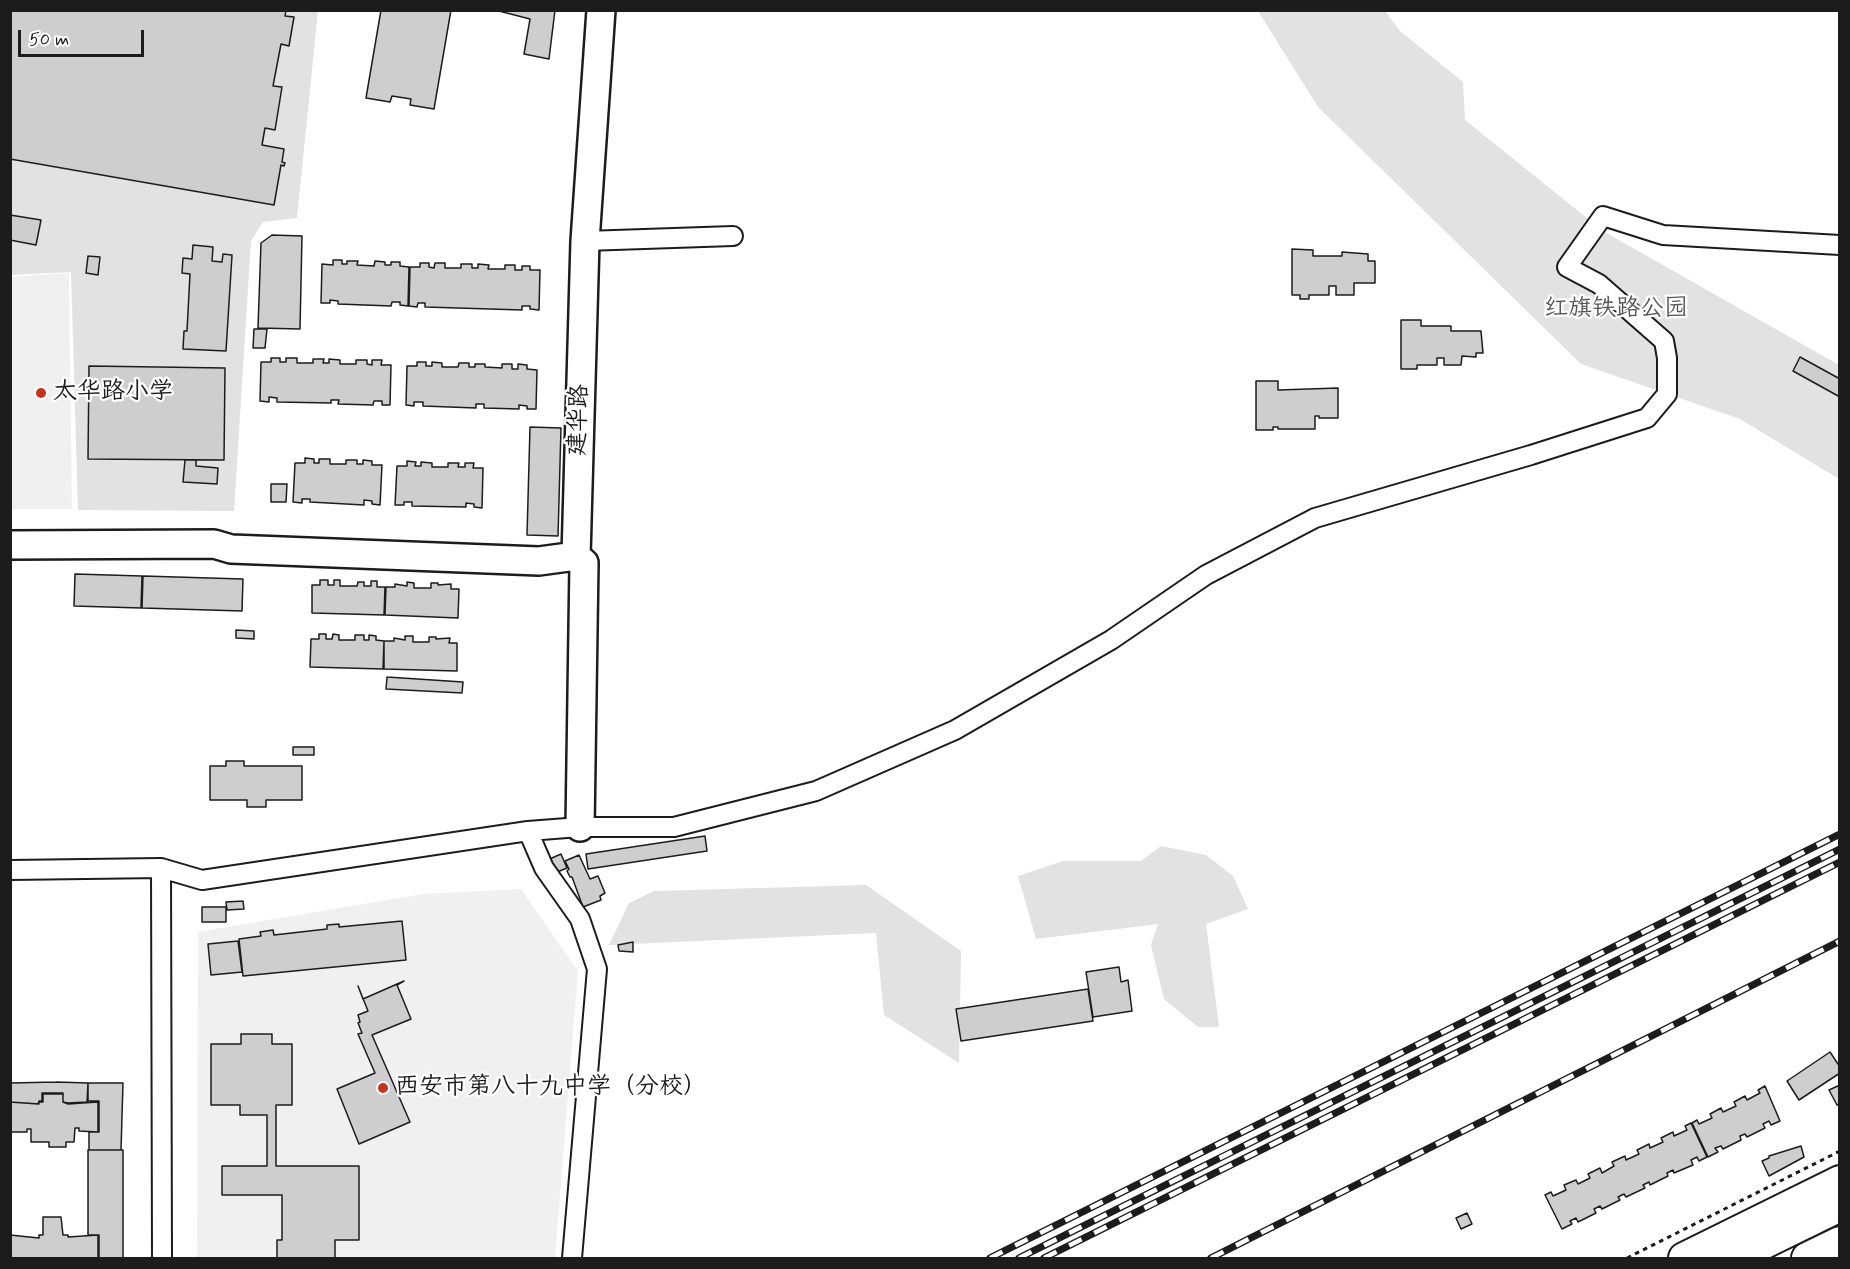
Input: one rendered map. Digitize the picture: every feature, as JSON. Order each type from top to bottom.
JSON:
[{"type":"main road","points":[[1684,1258],[1839,1181]]},
{"type":"main road","points":[[1734,1258],[1839,1206]]},
{"type":"main road","points":[[1807,1258],[1839,1242]]},
{"type":"street","name":"建华路","points":[[580,827],[584,563],[576,556],[585,242],[602,10]]},
{"type":"street","points":[[10,870],[161,868],[202,880],[528,831],[580,827],[674,827],[816,791],[955,730],[1111,640],[1206,575],[1315,518],[1532,455],[1647,418],[1667,394],[1667,358],[1664,341],[1599,284],[1567,267],[1603,216],[1663,235],[1839,245]]},
{"type":"street","points":[[585,242],[733,236]]},
{"type":"street","points":[[10,545],[214,544],[231,549],[539,561],[576,556]]},
{"type":"street","points":[[528,831],[544,868],[580,919],[597,969],[572,1258]]},
{"type":"street","points":[[161,868],[162,1258]]},
{"type":"path","points":[[1627,1258],[1839,1151]]},
{"type":"shaded area","name":"太华路小学","points":[[69,273],[72,509],[11,509],[11,277]]},
{"type":"shaded area","name":"西安市第八十九中学（分校）","points":[[521,889],[578,971],[555,1258],[197,1258],[198,932],[422,894]]},
{"type":"green space","points":[[11,11],[318,11],[297,218],[263,222],[251,241],[234,511],[78,510],[71,272],[11,275]]},
{"type":"green space","name":"红旗铁路公园","points":[[1258,11],[1385,11],[1400,31],[1463,82],[1465,120],[1603,231],[1839,365],[1839,479],[1740,419],[1581,364],[1318,107]]},
{"type":"green space","points":[[1161,846],[1206,855],[1233,876],[1248,909],[1206,924],[1219,1027],[1198,1027],[1164,999],[1151,945],[1158,924],[1036,939],[1018,876],[1063,861],[1141,861]]},
{"type":"green space","points":[[866,885],[961,951],[959,1063],[884,1015],[876,933],[609,945],[629,903],[654,891]]},
{"type":"building","points":[[10,10],[286,10],[285,16],[294,17],[289,46],[281,44],[273,86],[282,87],[275,130],[265,128],[262,145],[284,149],[282,162],[285,163],[284,166],[281,165],[274,205],[10,159]]},
{"type":"building","points":[[381,10],[451,10],[434,109],[410,105],[411,99],[392,96],[390,102],[366,98]]},
{"type":"building","points":[[495,10],[555,10],[549,59],[524,54],[530,19]]},
{"type":"building","points":[[10,215],[41,220],[36,245],[10,240]]},
{"type":"building","points":[[272,235],[302,236],[300,329],[258,328],[261,243]]},
{"type":"building","points":[[193,245],[213,247],[212,261],[222,262],[223,254],[232,255],[226,351],[183,349],[184,331],[187,331],[190,274],[182,273],[183,258],[192,259]]},
{"type":"building","points":[[1292,249],[1313,250],[1313,256],[1342,256],[1342,252],[1368,254],[1368,261],[1375,261],[1375,283],[1354,283],[1354,295],[1336,295],[1336,286],[1329,286],[1329,295],[1309,295],[1309,299],[1300,299],[1300,295],[1292,295]]},
{"type":"building","points":[[88,256],[100,257],[98,275],[86,273]]},
{"type":"building","points":[[333,260],[342,260],[342,264],[347,264],[347,261],[358,261],[357,265],[374,266],[375,261],[385,262],[385,265],[400,262],[400,266],[409,267],[408,306],[400,305],[400,302],[392,302],[391,306],[338,304],[338,301],[330,300],[330,303],[321,303],[322,264],[333,265]]},
{"type":"building","points":[[420,263],[429,263],[429,267],[434,268],[435,263],[445,263],[445,268],[461,268],[461,264],[472,264],[472,268],[478,268],[478,264],[489,265],[488,269],[505,269],[505,265],[515,265],[515,270],[522,270],[522,266],[530,266],[530,270],[540,270],[539,310],[530,309],[530,306],[522,306],[522,310],[425,307],[425,303],[418,303],[417,307],[409,306],[410,267],[420,267]]},
{"type":"building","points":[[1401,320],[1421,320],[1421,326],[1451,326],[1451,331],[1481,331],[1483,353],[1476,353],[1476,357],[1462,356],[1461,365],[1444,365],[1444,358],[1437,358],[1437,365],[1417,365],[1417,369],[1401,369]]},
{"type":"building","points":[[254,329],[267,329],[265,348],[253,348]]},
{"type":"building","points":[[1800,357],[1840,379],[1840,397],[1793,371]]},
{"type":"building","points":[[271,358],[280,358],[280,362],[286,362],[286,358],[297,358],[297,363],[313,363],[313,359],[324,359],[323,363],[329,363],[329,359],[340,360],[340,364],[356,364],[356,360],[367,360],[367,364],[372,365],[372,360],[382,360],[381,365],[391,365],[390,405],[382,405],[382,401],[374,401],[373,405],[338,404],[339,400],[331,400],[331,403],[277,402],[277,398],[269,397],[269,402],[260,401],[261,362],[271,362]]},
{"type":"building","points":[[417,362],[426,362],[426,366],[432,366],[432,362],[442,363],[442,367],[458,367],[459,363],[469,363],[469,367],[475,367],[475,364],[485,364],[485,367],[502,368],[502,364],[512,364],[512,369],[518,369],[518,364],[527,365],[527,369],[537,370],[536,409],[527,409],[527,406],[519,405],[519,409],[484,408],[484,404],[476,404],[476,408],[423,406],[423,402],[414,402],[414,406],[406,405],[407,366],[417,366]]},
{"type":"building","points":[[89,366],[225,368],[224,460],[88,459]]},
{"type":"building","points":[[1256,381],[1278,381],[1278,390],[1338,388],[1338,418],[1315,416],[1315,429],[1273,427],[1273,430],[1256,430]]},
{"type":"building","points":[[530,427],[561,428],[558,536],[527,535]]},
{"type":"building","points":[[305,458],[314,459],[314,463],[319,463],[319,459],[330,459],[330,464],[346,464],[346,460],[357,460],[357,464],[363,464],[363,460],[372,461],[372,465],[382,465],[380,505],[364,500],[364,505],[310,502],[310,499],[302,499],[302,503],[293,502],[295,463],[305,463]]},
{"type":"building","points":[[185,460],[196,460],[196,466],[218,468],[217,484],[183,482]]},
{"type":"building","points":[[407,461],[416,462],[415,466],[421,466],[421,462],[432,463],[432,467],[448,467],[448,463],[459,463],[458,467],[465,467],[465,463],[474,463],[473,468],[483,468],[482,508],[466,503],[466,507],[412,506],[412,502],[395,505],[397,466],[407,466]]},
{"type":"building","points":[[271,484],[287,484],[286,502],[271,502]]},
{"type":"building","points":[[75,574],[142,576],[141,608],[74,606]]},
{"type":"building","points":[[143,576],[243,579],[242,611],[142,608]]},
{"type":"building","points":[[320,580],[328,580],[328,585],[334,585],[334,580],[340,580],[340,586],[357,586],[358,582],[364,582],[364,586],[371,586],[371,581],[377,581],[377,587],[385,587],[384,615],[312,613],[312,585],[320,585]]},
{"type":"building","points":[[407,582],[414,583],[414,588],[431,588],[431,583],[438,583],[438,585],[451,584],[451,589],[459,589],[458,618],[385,615],[386,587],[395,587],[395,584],[407,586]]},
{"type":"building","points":[[236,630],[254,631],[254,639],[236,638]]},
{"type":"building","points":[[319,634],[326,634],[326,639],[332,639],[333,634],[339,635],[339,640],[355,640],[355,635],[364,635],[364,640],[369,640],[369,635],[376,636],[376,640],[384,641],[383,669],[310,667],[311,639],[319,639]]},
{"type":"building","points":[[405,636],[413,636],[413,642],[429,642],[429,637],[450,638],[449,643],[457,643],[457,671],[384,669],[384,641],[394,641],[394,638],[405,640]]},
{"type":"building","points":[[387,677],[463,682],[462,693],[386,689]]},
{"type":"building","points":[[293,747],[314,747],[314,755],[293,755]]},
{"type":"building","points":[[226,761],[244,761],[244,766],[302,766],[302,800],[266,800],[266,807],[247,807],[247,800],[210,800],[210,766],[226,766]]},
{"type":"building","points":[[705,836],[707,851],[588,869],[586,854]]},
{"type":"building","points":[[561,854],[567,868],[550,875],[545,861]]},
{"type":"building","points":[[579,855],[590,879],[598,876],[605,893],[600,896],[601,900],[583,907],[565,861]]},
{"type":"building","points":[[243,901],[244,909],[227,910],[226,902]]},
{"type":"building","points":[[202,907],[226,907],[226,922],[202,922]]},
{"type":"building","points":[[402,921],[406,960],[243,976],[239,939],[261,936],[260,932],[273,930],[274,935],[327,929],[327,925],[339,924],[339,927]]},
{"type":"building","points":[[238,941],[242,972],[211,975],[208,944]]},
{"type":"building","points":[[633,942],[633,952],[619,951],[618,945]]},
{"type":"building","points":[[1119,967],[1121,982],[1128,980],[1132,1011],[1093,1017],[1086,972]]},
{"type":"building","points":[[404,981],[397,985],[411,1019],[372,1035],[410,1122],[359,1144],[337,1089],[375,1073],[358,1034],[362,1033],[358,1015],[368,1011],[363,999]]},
{"type":"building","points":[[1088,989],[1093,1021],[961,1041],[956,1009]]},
{"type":"building","points":[[241,1034],[272,1034],[272,1044],[292,1044],[292,1105],[276,1105],[276,1166],[359,1166],[359,1240],[335,1240],[335,1258],[277,1258],[277,1240],[282,1240],[282,1195],[222,1195],[222,1166],[267,1166],[267,1115],[240,1115],[240,1105],[211,1105],[211,1044],[241,1044]]},
{"type":"building","points":[[1830,1052],[1840,1067],[1840,1073],[1799,1100],[1787,1081]]},
{"type":"building","points":[[10,1083],[88,1083],[87,1102],[63,1102],[63,1093],[42,1093],[42,1101],[38,1104],[10,1102]]},
{"type":"building","points":[[88,1083],[123,1083],[121,1150],[89,1150],[89,1132],[99,1132],[99,1101],[88,1101]]},
{"type":"building","points":[[1840,1085],[1840,1104],[1837,1105],[1829,1090]]},
{"type":"building","points":[[1765,1086],[1780,1121],[1771,1125],[1769,1121],[1763,1124],[1765,1128],[1747,1137],[1745,1134],[1740,1136],[1741,1140],[1723,1149],[1721,1146],[1715,1148],[1718,1152],[1708,1157],[1692,1123],[1697,1120],[1699,1124],[1712,1118],[1710,1114],[1721,1108],[1723,1112],[1736,1106],[1734,1102],[1745,1096],[1747,1100],[1760,1093],[1758,1090]]},
{"type":"building","points":[[43,1094],[63,1094],[63,1102],[68,1104],[98,1102],[98,1132],[79,1131],[79,1128],[75,1128],[74,1142],[66,1142],[66,1147],[49,1147],[49,1142],[31,1142],[31,1129],[27,1129],[27,1132],[10,1132],[10,1102],[39,1104],[43,1102]]},
{"type":"building","points":[[1691,1123],[1707,1157],[1699,1161],[1697,1157],[1691,1160],[1693,1165],[1674,1173],[1673,1170],[1667,1173],[1668,1176],[1650,1185],[1649,1182],[1643,1185],[1645,1188],[1626,1197],[1624,1194],[1618,1197],[1620,1200],[1602,1209],[1600,1206],[1594,1209],[1596,1213],[1578,1222],[1576,1218],[1570,1221],[1572,1224],[1562,1229],[1545,1195],[1551,1192],[1553,1196],[1566,1190],[1564,1185],[1576,1180],[1578,1184],[1590,1178],[1588,1174],[1600,1168],[1602,1173],[1614,1166],[1612,1162],[1625,1156],[1626,1160],[1639,1154],[1637,1150],[1649,1144],[1650,1148],[1663,1142],[1661,1138],[1673,1132],[1674,1136],[1687,1130],[1685,1126]]},
{"type":"building","points":[[1801,1146],[1804,1157],[1769,1176],[1762,1161],[1769,1156]]},
{"type":"building","points":[[88,1150],[123,1150],[123,1258],[99,1258],[99,1235],[88,1235]]},
{"type":"building","points":[[1467,1213],[1472,1224],[1461,1229],[1456,1218]]},
{"type":"building","points":[[43,1217],[61,1217],[63,1235],[68,1235],[68,1237],[98,1235],[98,1258],[10,1258],[10,1235],[39,1238],[39,1235],[43,1235]]},
{"type":"railway","points":[[990,1258],[1840,834]]},
{"type":"railway","points":[[1019,1258],[1840,849]]},
{"type":"railway","points":[[1044,1258],[1840,862]]},
{"type":"railway","points":[[1211,1258],[1840,941]]},
{"type":"place","name":"太华路小学","points":[[41,393]]},
{"type":"place","name":"西安市第八十九中学（分校）","points":[[383,1088]]}]
